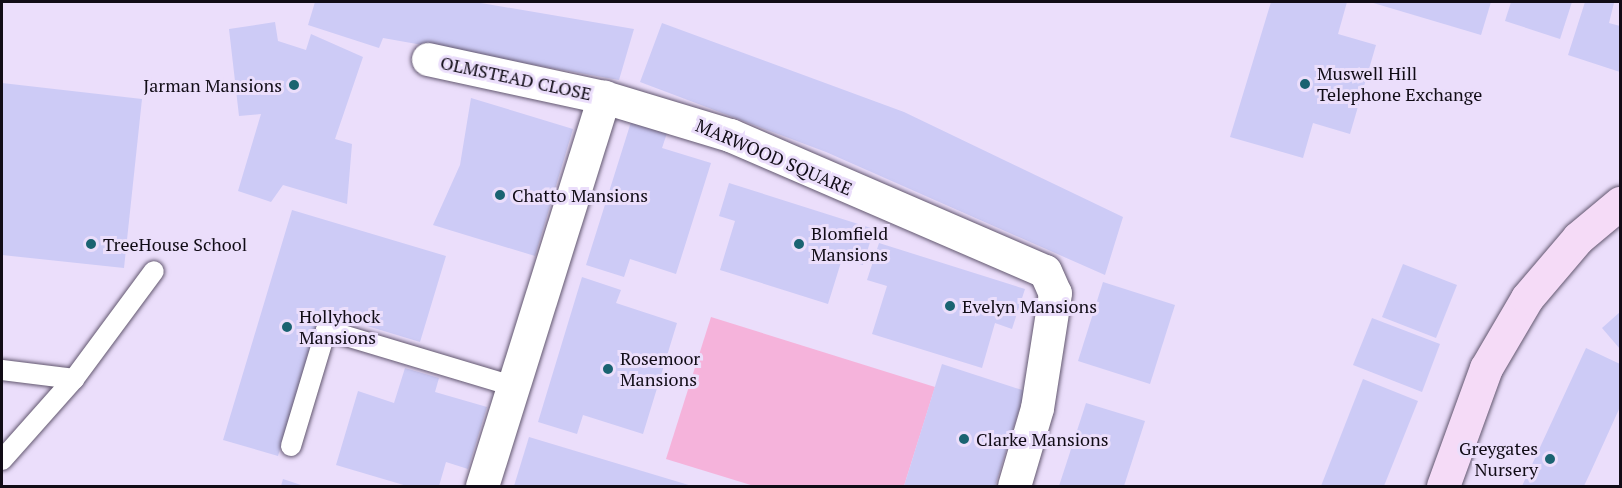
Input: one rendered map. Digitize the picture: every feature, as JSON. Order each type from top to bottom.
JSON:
[{"type":"main road","points":[[1443,486],[1486,368],[1527,298],[1578,238],[1620,203]]},
{"type":"street","name":"OLMSTEAD CLOSE","points":[[428,59],[604,97]]},
{"type":"street","points":[[482,486],[604,97]]},
{"type":"street","name":"MARWOOD SQUARE","points":[[604,97],[730,135],[1045,271],[1055,292],[1037,408],[1014,486]]},
{"type":"lane","points":[[2,460],[74,379],[154,271]]},
{"type":"lane","points":[[291,446],[326,330],[513,386]]},
{"type":"lane","points":[[2,370],[74,379]]},
{"type":"shaded area","points":[[711,317],[935,387],[904,486],[754,486],[666,459]]},
{"type":"building","points":[[315,2],[475,2],[634,29],[619,80],[383,38],[379,48],[308,25]]},
{"type":"building","name":"Muswell Hill Telephone Exchange","points":[[1271,2],[1347,2],[1338,34],[1376,45],[1350,134],[1313,123],[1303,158],[1230,137]]},
{"type":"building","name":"Muswell Hill Telephone Exchange","points":[[1370,2],[1491,2],[1481,35]]},
{"type":"building","points":[[1511,2],[1572,2],[1560,39],[1505,21]]},
{"type":"building","points":[[1585,2],[1614,3],[1609,23],[1620,26],[1620,72],[1568,55]]},
{"type":"building","name":"Jarman Mansions","points":[[275,22],[278,41],[306,50],[311,34],[363,57],[335,139],[352,144],[347,204],[283,185],[271,202],[238,191],[261,114],[239,116],[229,29]]},
{"type":"building","points":[[662,23],[904,112],[1123,217],[1105,275],[826,152],[640,82]]},
{"type":"building","points":[[2,83],[142,99],[124,268],[2,255]]},
{"type":"building","name":"Chatto Mansions","points":[[471,98],[573,129],[535,256],[433,225],[460,165]]},
{"type":"building","points":[[631,122],[667,133],[662,148],[711,163],[676,274],[630,259],[624,277],[586,265]]},
{"type":"building","name":"Blomfield Mansions","points":[[729,183],[874,229],[863,265],[842,259],[828,304],[720,270],[735,221],[719,216]]},
{"type":"building","name":"Hollyhock Mansions","points":[[292,210],[446,256],[420,342],[321,312],[278,456],[223,440]]},
{"type":"building","name":"Evelyn Mansions","points":[[879,243],[1025,289],[1012,329],[995,323],[982,368],[872,334],[887,286],[867,280]]},
{"type":"building","points":[[1403,264],[1457,285],[1436,338],[1382,317]]},
{"type":"building","name":"Rosemoor Mansions","points":[[582,277],[621,290],[616,303],[677,323],[643,434],[583,415],[577,434],[538,422]]},
{"type":"building","points":[[1103,282],[1175,305],[1150,384],[1078,361]]},
{"type":"building","points":[[1620,312],[1620,349],[1602,328]]},
{"type":"building","points":[[1372,318],[1440,344],[1422,392],[1353,365]]},
{"type":"building","points":[[1586,348],[1620,364],[1620,407],[1591,471],[1584,486],[1522,486]]},
{"type":"building","name":"Clarke Mansions","points":[[942,364],[1025,391],[995,486],[904,486]]},
{"type":"building","points":[[405,368],[439,378],[435,392],[487,407],[468,469],[446,462],[439,486],[407,486],[336,465],[358,391],[394,403]]},
{"type":"building","points":[[1363,379],[1418,401],[1384,486],[1321,486]]},
{"type":"building","points":[[1086,403],[1145,421],[1124,486],[1059,486]]},
{"type":"building","points":[[529,437],[692,486],[514,486]]},
{"type":"building","points":[[283,479],[304,486],[281,486]]},
{"type":"place","name":"Muswell Hill Telephone Exchange","points":[[1305,84]]},
{"type":"place","name":"Jarman Mansions","points":[[294,85]]},
{"type":"place","name":"Chatto Mansions","points":[[500,195]]},
{"type":"place","name":"TreeHouse School","points":[[91,244]]},
{"type":"place","name":"Blomfield Mansions","points":[[799,244]]},
{"type":"place","name":"Evelyn Mansions","points":[[950,306]]},
{"type":"place","name":"Hollyhock Mansions","points":[[287,327]]},
{"type":"place","name":"Rosemoor Mansions","points":[[608,369]]},
{"type":"place","name":"Clarke Mansions","points":[[964,439]]},
{"type":"place","name":"Greygates Nursery","points":[[1550,459]]}]
